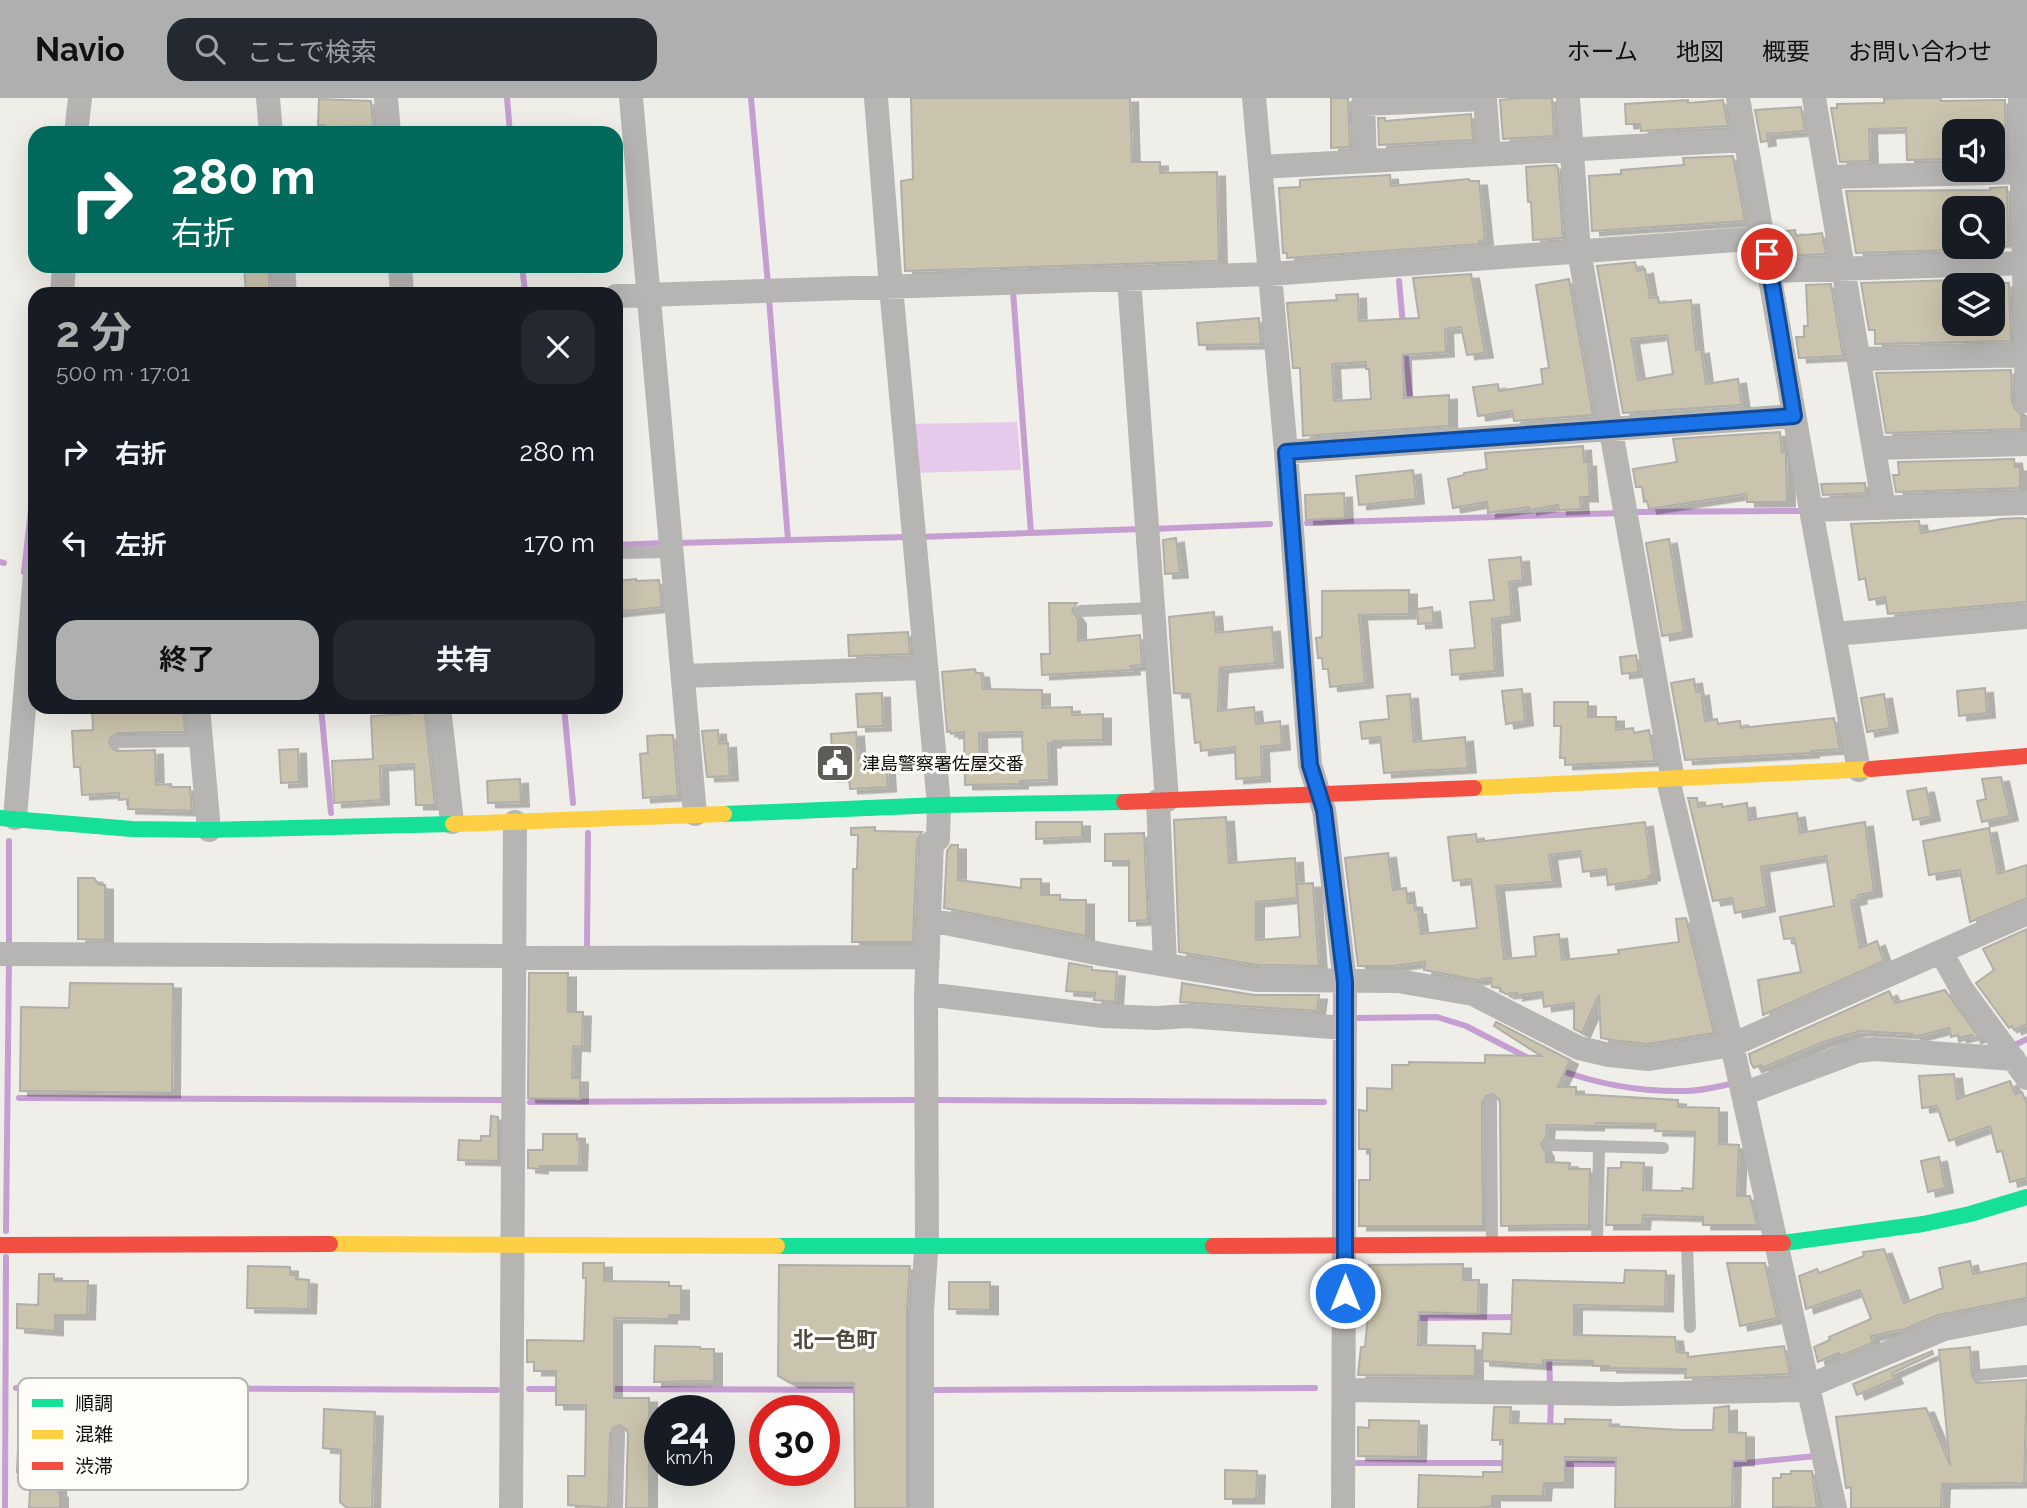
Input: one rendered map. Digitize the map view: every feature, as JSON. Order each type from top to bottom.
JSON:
[{"type":"street","points":[[77,126],[80,98]]},
{"type":"street","points":[[268,98],[270,126]]},
{"type":"street","points":[[386,98],[388,126]]},
{"type":"street","points":[[631,98],[695,814]]},
{"type":"street","points":[[876,98],[939,805],[938,839],[932,842],[926,995],[927,1237],[922,1311],[922,1508]]},
{"type":"street","points":[[1254,98],[1286,452],[1310,765],[1324,810],[1345,982],[1343,1508]]},
{"type":"street","points":[[1568,98],[1579,251],[1670,780],[1835,1508]]},
{"type":"street","points":[[1738,98],[1859,770]]},
{"type":"street","points":[[1814,98],[1884,508]]},
{"type":"street","points":[[2020,98],[2025,172],[2027,401]]},
{"type":"street","points":[[1365,161],[1363,104],[1485,99],[1489,154]]},
{"type":"street","points":[[1259,167],[1745,140]]},
{"type":"street","points":[[1828,177],[2025,172]]},
{"type":"street","points":[[623,296],[1269,274],[1763,238]]},
{"type":"street","points":[[1770,271],[2026,263]]},
{"type":"street","points":[[1129,279],[1153,608],[1162,800],[1165,963]]},
{"type":"street","points":[[1859,359],[2026,355]]},
{"type":"street","points":[[1286,452],[1794,416]]},
{"type":"street","points":[[1874,448],[2027,444]]},
{"type":"street","points":[[1811,510],[2027,503]]},
{"type":"street","points":[[1835,634],[2027,617]]},
{"type":"street","points":[[28,637],[8,818],[132,829],[209,830],[515,822],[939,805],[1162,800],[1670,780],[1859,770],[2027,756]]},
{"type":"street","points":[[683,676],[925,668]]},
{"type":"street","points":[[199,714],[209,830]]},
{"type":"street","points":[[440,714],[452,822]]},
{"type":"street","points":[[511,1508],[515,822]]},
{"type":"street","points":[[930,920],[1106,955],[1256,980],[1398,981],[1473,994],[1579,1048],[1609,1055],[1649,1059],[1732,1045],[2027,913]]},
{"type":"street","points":[[1941,951],[1961,988],[2024,1072]]},
{"type":"street","points":[[7,954],[521,958],[928,957]]},
{"type":"street","points":[[926,995],[1103,1016],[1187,1016],[1345,1028]]},
{"type":"street","points":[[1743,1094],[1857,1051],[1874,1049],[2024,1072]]},
{"type":"street","points":[[0,1245],[513,1243],[925,1247],[1775,1244],[1923,1224],[1970,1214],[2027,1197]]},
{"type":"street","points":[[1345,1390],[1619,1394],[1799,1390],[1944,1329],[2027,1313]]},
{"type":"lane","points":[[623,553],[670,552]]},
{"type":"lane","points":[[1080,611],[1153,608]]},
{"type":"lane","points":[[118,742],[201,741]]},
{"type":"lane","points":[[1491,1103],[1492,1244]]},
{"type":"lane","points":[[1550,1145],[1662,1148]]},
{"type":"lane","points":[[1597,1244],[1599,1146]]},
{"type":"lane","points":[[1687,1244],[1690,1327]]},
{"type":"lane","points":[[1981,1375],[2027,1371]]},
{"type":"lane","points":[[617,1508],[619,1434]]},
{"type":"shaded area","points":[[1017,422],[1021,470],[911,473],[905,424]]},
{"type":"building","points":[[911,98],[1130,98],[1132,162],[1160,162],[1160,173],[1217,172],[1219,261],[905,271],[901,181],[913,179]]},
{"type":"building","points":[[1331,98],[1348,98],[1350,147],[1331,148]]},
{"type":"building","points":[[1552,98],[1554,136],[1503,139],[1500,100]]},
{"type":"building","points":[[319,99],[371,101],[373,126],[318,125]]},
{"type":"building","points":[[1884,99],[2005,100],[2006,158],[2005,119],[1942,119],[1942,159],[1907,160],[1906,128],[1869,129],[1870,161],[1840,162],[1831,108],[1837,108],[1837,104],[1884,103]]},
{"type":"building","points":[[1688,100],[1688,103],[1723,100],[1728,126],[1641,131],[1640,124],[1626,124],[1625,104]]},
{"type":"building","points":[[1801,107],[1805,131],[1767,134],[1768,141],[1761,142],[1755,110]]},
{"type":"building","points":[[1471,114],[1473,140],[1379,145],[1378,118],[1385,118],[1385,121]]},
{"type":"building","points":[[1733,156],[1745,221],[1592,231],[1589,176],[1621,174],[1621,170],[1684,165],[1683,158]]},
{"type":"building","points":[[1556,165],[1563,238],[1533,240],[1526,167]]},
{"type":"building","points":[[1390,175],[1391,186],[1469,179],[1479,181],[1485,240],[1479,241],[1479,244],[1287,258],[1287,253],[1283,253],[1279,188],[1300,187],[1300,180]]},
{"type":"building","points":[[2007,187],[2008,242],[2005,242],[2005,196],[1942,196],[1942,250],[1856,253],[1846,191]]},
{"type":"building","points":[[1795,230],[1796,236],[1822,233],[1826,254],[1781,256],[1777,232]]},
{"type":"building","points":[[1635,262],[1637,271],[1645,269],[1650,298],[1658,297],[1659,303],[1691,300],[1696,350],[1701,349],[1706,384],[1738,379],[1742,405],[1623,413],[1597,266]],"holes":[[[1667,335],[1673,374],[1638,380],[1631,339]]]},
{"type":"building","points":[[244,273],[268,273],[270,287],[246,287]]},
{"type":"building","points":[[1471,274],[1485,353],[1467,355],[1461,327],[1445,329],[1446,352],[1403,355],[1404,398],[1449,395],[1449,426],[1303,436],[1300,368],[1293,368],[1287,303],[1337,300],[1336,295],[1358,294],[1359,321],[1419,318],[1413,278]],"holes":[[[1366,362],[1366,369],[1369,369],[1371,399],[1334,401],[1332,364]]]},
{"type":"building","points":[[1569,279],[1593,415],[1514,421],[1512,411],[1478,416],[1473,387],[1498,384],[1499,391],[1543,384],[1541,369],[1549,368],[1536,285]]},
{"type":"building","points":[[1942,280],[1942,336],[2005,336],[2005,283],[2009,283],[2011,341],[1875,344],[1875,330],[1869,330],[1861,283]]},
{"type":"building","points":[[1831,284],[1843,356],[1799,358],[1796,337],[1804,337],[1804,326],[1808,326],[1806,285]]},
{"type":"building","points":[[1259,318],[1261,344],[1199,345],[1197,323]]},
{"type":"building","points":[[2011,370],[2012,402],[2021,414],[2021,429],[1886,433],[1876,373]]},
{"type":"building","points":[[1780,432],[1782,452],[1786,451],[1787,502],[1747,502],[1746,494],[1649,509],[1647,501],[1644,502],[1642,487],[1636,487],[1633,469],[1677,462],[1673,439]]},
{"type":"building","points":[[1583,446],[1584,462],[1588,462],[1590,497],[1580,497],[1581,509],[1559,510],[1558,505],[1488,513],[1487,502],[1453,508],[1448,479],[1487,469],[1485,453]]},
{"type":"building","points":[[2014,459],[2015,467],[2020,467],[2020,488],[1896,492],[1893,475],[1899,475],[1898,462]]},
{"type":"building","points":[[1413,470],[1416,499],[1359,505],[1356,476]]},
{"type":"building","points":[[1865,483],[1866,493],[1823,495],[1821,484]]},
{"type":"building","points":[[1344,493],[1345,518],[1306,520],[1305,495]]},
{"type":"building","points":[[2027,519],[2027,602],[1888,614],[1885,597],[1869,600],[1865,578],[1859,580],[1851,524],[1919,521],[1921,533]]},
{"type":"building","points":[[1176,538],[1180,573],[1165,574],[1163,540]]},
{"type":"building","points":[[1669,539],[1684,632],[1662,636],[1646,543]]},
{"type":"building","points":[[1521,557],[1523,580],[1509,582],[1512,616],[1492,619],[1495,671],[1452,675],[1450,650],[1475,648],[1470,602],[1494,600],[1489,560]]},
{"type":"building","points":[[623,580],[659,580],[662,607],[623,611]]},
{"type":"building","points":[[1409,590],[1409,614],[1359,615],[1365,683],[1330,687],[1328,669],[1323,669],[1322,658],[1318,658],[1316,638],[1322,637],[1322,591]]},
{"type":"building","points":[[1049,603],[1077,603],[1072,611],[1078,619],[1078,641],[1140,635],[1142,665],[1131,666],[1132,670],[1042,675],[1041,654],[1050,654]]},
{"type":"building","points":[[1432,607],[1434,623],[1418,624],[1417,609]]},
{"type":"building","points":[[1214,612],[1216,633],[1272,627],[1275,663],[1220,668],[1218,711],[1254,707],[1256,724],[1280,721],[1282,745],[1261,747],[1262,777],[1236,779],[1235,747],[1201,751],[1200,742],[1195,743],[1190,694],[1174,693],[1169,617]]},
{"type":"building","points":[[908,632],[910,654],[849,656],[848,635]]},
{"type":"building","points":[[1636,655],[1639,672],[1622,674],[1620,657]]},
{"type":"building","points":[[975,669],[976,673],[981,673],[983,689],[1042,690],[1042,708],[1072,707],[1072,715],[1103,714],[1103,740],[1048,743],[1049,780],[1020,781],[1020,784],[965,785],[964,732],[947,732],[942,672]],"holes":[[[1022,732],[1023,765],[980,767],[979,733]]]},
{"type":"building","points":[[1694,679],[1696,692],[1701,691],[1705,721],[1717,719],[1718,724],[1740,721],[1741,728],[1834,718],[1840,749],[1685,760],[1671,683]]},
{"type":"building","points":[[1985,688],[1987,713],[1959,716],[1957,691]]},
{"type":"building","points":[[1522,689],[1525,721],[1506,724],[1502,691]]},
{"type":"building","points":[[882,693],[883,726],[858,727],[856,694]]},
{"type":"building","points":[[1410,694],[1414,742],[1465,737],[1468,768],[1384,773],[1380,737],[1362,739],[1360,722],[1389,719],[1387,696]]},
{"type":"building","points":[[1884,694],[1890,728],[1867,732],[1861,698]]},
{"type":"building","points":[[1554,702],[1588,702],[1588,717],[1616,717],[1616,730],[1633,728],[1634,733],[1649,730],[1655,761],[1565,765],[1565,758],[1560,758],[1561,726],[1554,726]]},
{"type":"building","points":[[92,714],[184,714],[185,732],[118,733],[111,737],[109,743],[117,751],[155,750],[156,785],[190,787],[192,811],[128,809],[128,799],[119,800],[119,793],[82,795],[80,767],[74,767],[72,731],[93,730]]},
{"type":"building","points":[[425,714],[435,805],[416,805],[414,764],[380,766],[381,800],[334,803],[332,761],[373,759],[371,716]]},
{"type":"building","points":[[718,730],[719,744],[728,743],[730,776],[707,777],[702,731]]},
{"type":"building","points":[[856,732],[858,761],[880,760],[880,769],[887,769],[888,787],[850,789],[849,776],[830,777],[831,734]]},
{"type":"building","points":[[673,735],[678,796],[643,798],[640,754],[648,753],[647,736]]},
{"type":"building","points":[[298,749],[299,782],[281,783],[279,750]]},
{"type":"building","points":[[2001,777],[2010,816],[1982,822],[1977,801],[1986,799],[1982,779]]},
{"type":"building","points":[[520,779],[521,802],[488,803],[487,781]]},
{"type":"building","points":[[1926,788],[1932,816],[1913,820],[1907,791]]},
{"type":"building","points":[[1688,798],[1697,798],[1698,807],[1747,803],[1749,820],[1797,813],[1800,833],[1865,822],[1874,892],[1858,895],[1859,899],[1851,901],[1860,948],[1877,941],[1884,961],[1763,1015],[1758,980],[1801,972],[1794,938],[1784,939],[1780,917],[1834,906],[1826,856],[1761,867],[1767,907],[1735,913],[1732,898],[1713,901]]},
{"type":"building","points":[[1226,817],[1229,863],[1295,858],[1297,898],[1256,902],[1256,940],[1300,937],[1297,884],[1313,883],[1319,966],[1257,965],[1179,952],[1174,820]]},
{"type":"building","points":[[1036,822],[1082,822],[1082,837],[1036,839]]},
{"type":"building","points":[[1645,822],[1652,876],[1648,876],[1649,879],[1608,885],[1606,869],[1583,872],[1580,851],[1549,855],[1553,882],[1496,886],[1504,959],[1536,956],[1534,937],[1559,934],[1562,960],[1619,954],[1618,950],[1679,942],[1676,919],[1686,918],[1714,1033],[1648,1044],[1611,1040],[1601,1038],[1599,995],[1582,1033],[1574,1029],[1574,1003],[1544,1007],[1542,992],[1515,996],[1517,993],[1506,994],[1500,988],[1492,987],[1491,978],[1477,980],[1424,970],[1425,962],[1358,966],[1345,858],[1388,853],[1393,890],[1406,888],[1408,903],[1414,903],[1415,910],[1418,910],[1421,934],[1477,928],[1471,879],[1453,881],[1448,837],[1476,834],[1477,842]]},
{"type":"building","points":[[875,827],[875,831],[922,832],[917,841],[913,942],[852,942],[853,869],[857,869],[858,835],[851,835],[851,828]]},
{"type":"building","points":[[1989,828],[1998,874],[2027,865],[2027,898],[1970,922],[1960,870],[1929,875],[1923,841]]},
{"type":"building","points":[[1144,833],[1148,920],[1129,921],[1129,861],[1105,861],[1105,834]]},
{"type":"building","points":[[951,845],[958,845],[958,880],[1021,888],[1021,879],[1041,879],[1041,895],[1060,895],[1060,900],[1086,900],[1086,936],[944,908],[947,851]]},
{"type":"building","points":[[78,878],[94,878],[99,885],[105,885],[105,940],[78,939]]},
{"type":"building","points":[[2027,929],[2027,1024],[2014,1030],[2012,1026],[2009,1028],[1976,983],[1994,970],[1983,949]]},
{"type":"building","points":[[1069,963],[1092,967],[1092,970],[1117,972],[1115,1002],[1094,1000],[1095,993],[1066,991]]},
{"type":"building","points":[[529,973],[568,973],[568,1012],[583,1012],[582,1047],[573,1046],[572,1078],[580,1078],[580,1099],[528,1098]]},
{"type":"building","points":[[70,983],[173,984],[172,1093],[20,1091],[21,1007],[69,1008]]},
{"type":"building","points":[[1182,983],[1254,995],[1319,995],[1317,1011],[1180,1002]]},
{"type":"building","points":[[1945,990],[1979,1037],[1951,1037],[1949,1028],[1914,1037],[1913,1034],[1860,1031],[1823,1042],[1762,1068],[1761,1065],[1754,1068],[1751,1063],[1749,1054],[1889,991],[1895,1003]]},
{"type":"building","points":[[1496,1022],[1570,1060],[1558,1087],[1576,1087],[1576,1094],[1678,1100],[1678,1107],[1719,1108],[1719,1144],[1739,1145],[1737,1196],[1750,1196],[1757,1225],[1703,1225],[1703,1217],[1643,1215],[1642,1225],[1606,1225],[1608,1168],[1621,1168],[1621,1162],[1644,1163],[1643,1190],[1693,1189],[1695,1132],[1655,1131],[1656,1124],[1596,1123],[1596,1126],[1547,1125],[1546,1137],[1541,1144],[1546,1153],[1546,1162],[1570,1163],[1569,1169],[1590,1169],[1589,1225],[1501,1226],[1500,1103],[1492,1094],[1486,1096],[1482,1103],[1483,1226],[1359,1226],[1359,1180],[1370,1180],[1370,1149],[1359,1149],[1359,1110],[1367,1111],[1367,1088],[1392,1089],[1392,1065],[1409,1065],[1409,1062],[1485,1063],[1485,1055],[1541,1056],[1494,1026]]},
{"type":"building","points":[[1954,1074],[1957,1099],[2010,1081],[2015,1094],[2022,1092],[2027,1105],[2027,1178],[2010,1182],[2002,1151],[1997,1152],[1990,1126],[1949,1141],[1937,1106],[1922,1108],[1919,1076]]},
{"type":"building","points":[[491,1116],[498,1117],[498,1161],[458,1160],[459,1140],[481,1141],[481,1136],[490,1136]]},
{"type":"building","points":[[543,1134],[577,1134],[577,1140],[580,1140],[579,1166],[528,1168],[528,1150],[543,1150]]},
{"type":"building","points":[[1939,1157],[1945,1188],[1928,1192],[1921,1161]]},
{"type":"building","points":[[1884,1249],[1904,1303],[1943,1288],[1939,1268],[1970,1261],[1973,1274],[2027,1263],[2027,1298],[1938,1315],[1905,1329],[1871,1336],[1872,1343],[1818,1362],[1814,1347],[1830,1340],[1829,1337],[1871,1319],[1860,1290],[1806,1309],[1799,1276],[1817,1269],[1819,1273],[1864,1256],[1863,1252]]},
{"type":"building","points":[[583,1263],[604,1263],[604,1281],[669,1282],[669,1286],[681,1286],[681,1315],[669,1315],[669,1319],[614,1318],[614,1398],[644,1398],[644,1486],[649,1486],[649,1508],[626,1508],[628,1434],[620,1425],[614,1427],[610,1434],[608,1508],[568,1505],[568,1476],[585,1476],[586,1405],[556,1405],[556,1371],[534,1371],[534,1362],[527,1362],[527,1340],[584,1341],[586,1278],[583,1278]]},
{"type":"building","points":[[1727,1263],[1765,1263],[1777,1318],[1740,1326]]},
{"type":"building","points":[[1463,1264],[1463,1280],[1479,1280],[1478,1314],[1419,1312],[1418,1345],[1475,1346],[1475,1376],[1358,1375],[1361,1347],[1365,1347],[1368,1313],[1359,1312],[1359,1276],[1369,1276],[1369,1265]]},
{"type":"building","points":[[779,1265],[910,1266],[907,1311],[907,1508],[855,1508],[854,1383],[791,1383],[778,1376]]},
{"type":"building","points":[[248,1266],[290,1267],[290,1275],[296,1275],[296,1279],[309,1280],[308,1309],[247,1308]]},
{"type":"building","points":[[1625,1270],[1666,1271],[1665,1307],[1574,1305],[1574,1335],[1675,1337],[1677,1352],[1688,1353],[1688,1357],[1784,1346],[1790,1374],[1685,1378],[1686,1369],[1609,1368],[1593,1366],[1593,1361],[1543,1360],[1543,1365],[1482,1361],[1483,1333],[1511,1334],[1513,1280],[1624,1283]]},
{"type":"building","points":[[39,1274],[54,1274],[54,1281],[88,1281],[87,1315],[55,1315],[55,1331],[17,1328],[17,1304],[38,1305]]},
{"type":"building","points":[[949,1282],[990,1282],[990,1310],[949,1309]]},
{"type":"building","points":[[655,1346],[714,1349],[714,1381],[654,1382]]},
{"type":"building","points":[[1970,1347],[1972,1376],[1977,1383],[2027,1380],[2024,1483],[1942,1484],[1941,1508],[1851,1508],[1851,1487],[1846,1488],[1836,1417],[1926,1408],[1950,1465],[1939,1350]]},
{"type":"building","points":[[1932,1351],[1933,1354],[1892,1373],[1895,1379],[1857,1395],[1853,1384]]},
{"type":"building","points":[[1729,1406],[1729,1432],[1746,1433],[1746,1461],[1733,1461],[1732,1508],[1615,1508],[1616,1458],[1565,1457],[1565,1483],[1544,1483],[1543,1496],[1492,1496],[1492,1506],[1480,1508],[1418,1508],[1419,1475],[1483,1477],[1483,1472],[1502,1472],[1503,1440],[1492,1440],[1494,1407],[1511,1407],[1510,1423],[1565,1424],[1565,1419],[1611,1420],[1610,1426],[1713,1430],[1714,1408]]},
{"type":"building","points":[[324,1409],[375,1412],[372,1508],[347,1508],[340,1502],[341,1450],[323,1448]]},
{"type":"building","points":[[1369,1420],[1419,1421],[1418,1457],[1358,1456],[1358,1427],[1369,1428]]},
{"type":"building","points":[[1225,1470],[1257,1471],[1256,1499],[1225,1499]]},
{"type":"building","points":[[1791,1471],[1812,1471],[1817,1508],[1773,1507],[1773,1478],[1781,1478],[1781,1474],[1791,1474]]},
{"type":"building","points":[[30,1490],[58,1490],[60,1493],[60,1508],[29,1508]]},
{"type":"waterway","points":[[507,98],[509,126]]},
{"type":"waterway","points":[[751,98],[768,284]]},
{"type":"waterway","points":[[523,273],[525,287]]},
{"type":"waterway","points":[[1399,281],[1403,325]]},
{"type":"waterway","points":[[1013,291],[1031,533]]},
{"type":"waterway","points":[[769,298],[788,540]]},
{"type":"waterway","points":[[1405,350],[1411,405]]},
{"type":"waterway","points":[[1637,512],[1798,511]]},
{"type":"waterway","points":[[1307,523],[1620,513]]},
{"type":"waterway","points":[[1153,529],[1270,524]]},
{"type":"waterway","points":[[919,537],[1141,529]]},
{"type":"waterway","points":[[24,572],[28,536]]},
{"type":"waterway","points":[[678,543],[907,537]]},
{"type":"waterway","points":[[623,545],[664,543]]},
{"type":"waterway","points":[[0,562],[4,563]]},
{"type":"waterway","points":[[322,714],[331,813]]},
{"type":"waterway","points":[[565,714],[573,803]]},
{"type":"waterway","points":[[587,947],[588,833]]},
{"type":"waterway","points":[[9,841],[9,949]]},
{"type":"waterway","points":[[6,1231],[9,960]]},
{"type":"waterway","points":[[1357,1018],[1437,1017],[1466,1026],[1530,1059]]},
{"type":"waterway","points":[[2015,1045],[2027,1039]]},
{"type":"waterway","points":[[1557,1069],[1604,1083],[1653,1090],[1692,1091],[1730,1084]]},
{"type":"waterway","points":[[19,1098],[505,1100]]},
{"type":"waterway","points":[[530,1102],[917,1100]]},
{"type":"waterway","points":[[932,1100],[1324,1102]]},
{"type":"waterway","points":[[5,1508],[6,1257]]},
{"type":"waterway","points":[[1412,1318],[1520,1317]]},
{"type":"waterway","points":[[1354,1319],[1373,1319]]},
{"type":"waterway","points":[[1549,1355],[1550,1384]]},
{"type":"waterway","points":[[932,1390],[1315,1388]]},
{"type":"waterway","points":[[248,1389],[497,1390]]},
{"type":"waterway","points":[[529,1389],[564,1389]]},
{"type":"waterway","points":[[607,1389],[862,1390]]},
{"type":"waterway","points":[[1550,1429],[1551,1400]]},
{"type":"waterway","points":[[1726,1465],[1816,1456]]},
{"type":"waterway","points":[[1357,1463],[1509,1463]]},
{"type":"waterway","points":[[1558,1464],[1624,1464]]},
{"type":"traffic: fast","points":[[724,814],[939,805],[1124,802]]},
{"type":"traffic: fast","points":[[0,818],[132,829],[209,830],[453,824]]},
{"type":"traffic: fast","points":[[1783,1243],[1923,1224],[1970,1214],[2027,1197]]},
{"type":"traffic: fast","points":[[777,1246],[1213,1246]]},
{"type":"traffic: slow","points":[[1474,788],[1871,769]]},
{"type":"traffic: slow","points":[[453,824],[724,814]]},
{"type":"traffic: slow","points":[[330,1244],[777,1246]]},
{"type":"traffic: jam","points":[[1871,769],[2027,756]]},
{"type":"traffic: jam","points":[[1124,802],[1474,788]]},
{"type":"traffic: jam","points":[[1213,1246],[1783,1243]]},
{"type":"traffic: jam","points":[[0,1245],[330,1244]]},
{"type":"place","name":"津島警察署佐屋交番","points":[[835,763]]},
{"type":"district","name":"北一色町","points":[[835,1339]]},
{"type":"route","points":[[1345,1293],[1345,982],[1324,810],[1310,765],[1286,452],[1794,416],[1767,254]]}]
